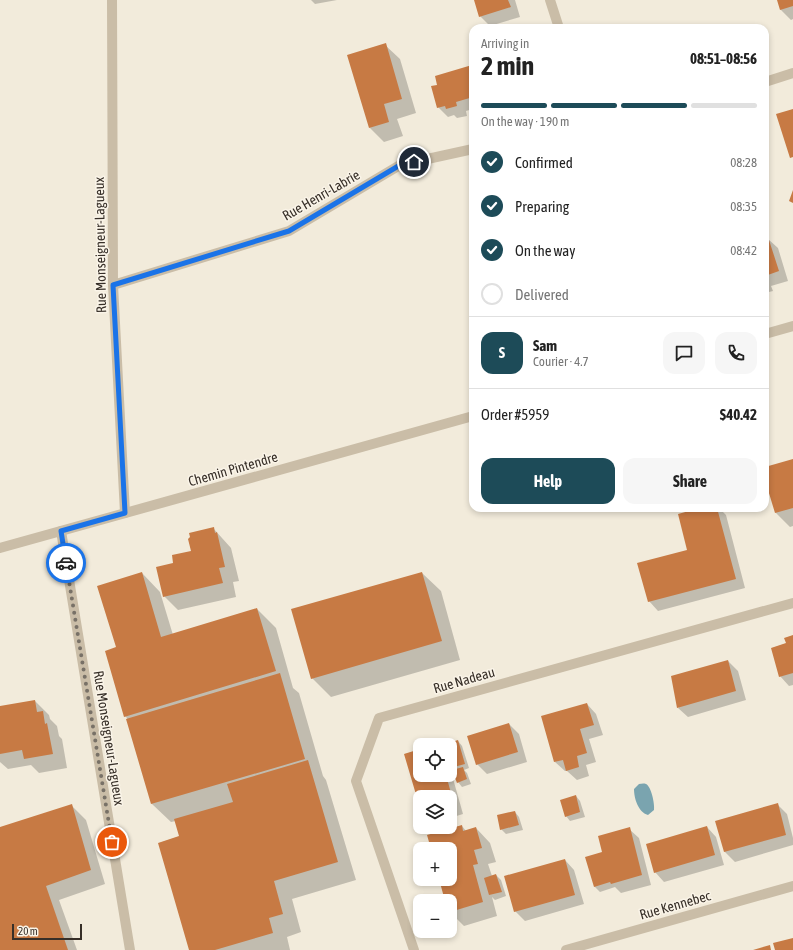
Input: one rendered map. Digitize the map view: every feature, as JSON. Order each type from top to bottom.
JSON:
[{"type":"street","name":"Rue Monseigneur-Lagueux","points":[[112,0],[113,285],[125,513]]},
{"type":"street","points":[[550,0],[558,24]]},
{"type":"street","points":[[769,81],[793,73]]},
{"type":"street","name":"Rue Henri-Labrie","points":[[113,285],[289,231],[400,165],[469,150]]},
{"type":"street","points":[[769,333],[793,326]]},
{"type":"street","name":"Chemin Pintendre","points":[[0,548],[469,417]]},
{"type":"street","name":"Rue Monseigneur-Lagueux","points":[[61,531],[130,950]]},
{"type":"street","name":"Rue Nadeau","points":[[414,950],[356,781],[379,718],[793,603]]},
{"type":"street","name":"Rue Kennebec","points":[[566,950],[793,886]]},
{"type":"water","points":[[639,784],[646,784],[650,788],[654,810],[648,815],[639,808],[636,800],[634,789]]},
{"type":"building","points":[[474,0],[508,0],[511,7],[479,17]]},
{"type":"building","points":[[777,0],[793,0],[793,6],[780,10]]},
{"type":"building","points":[[386,43],[402,99],[384,104],[389,122],[369,128],[347,55]]},
{"type":"building","points":[[469,66],[469,98],[456,102],[457,106],[446,109],[445,106],[437,108],[431,86],[437,85],[435,76]]},
{"type":"building","points":[[793,109],[793,157],[790,158],[776,114]]},
{"type":"building","points":[[793,190],[793,203],[789,201]]},
{"type":"building","points":[[769,240],[779,271],[769,275]]},
{"type":"building","points":[[793,459],[793,508],[775,513],[769,493],[769,466]]},
{"type":"building","points":[[685,512],[718,512],[736,579],[648,602],[637,563],[687,550],[678,514]]},
{"type":"building","points":[[214,527],[215,533],[217,532],[225,567],[219,568],[223,583],[163,597],[156,567],[173,563],[172,555],[191,551],[188,539],[190,537],[189,533]]},
{"type":"building","points":[[142,572],[161,637],[257,608],[276,671],[124,717],[105,651],[116,647],[97,586]]},
{"type":"building","points":[[422,572],[442,641],[311,679],[291,609]]},
{"type":"building","points":[[793,635],[793,673],[779,677],[771,648],[786,643],[784,638]]},
{"type":"building","points":[[728,660],[736,691],[677,708],[671,676]]},
{"type":"building","points":[[280,673],[305,759],[151,804],[126,719]]},
{"type":"building","points":[[35,700],[37,712],[43,711],[45,724],[47,723],[53,754],[24,759],[22,750],[0,754],[0,706]]},
{"type":"building","points":[[587,703],[594,725],[580,729],[587,753],[577,756],[579,767],[566,771],[563,760],[554,762],[541,716]]},
{"type":"building","points":[[509,723],[518,752],[476,765],[467,736]]},
{"type":"building","points":[[457,740],[465,764],[457,766]]},
{"type":"building","points":[[413,751],[413,782],[448,782],[450,790],[415,790],[404,754]]},
{"type":"building","points":[[308,760],[338,862],[274,881],[283,914],[269,918],[273,933],[215,950],[189,950],[158,843],[179,836],[174,819],[233,802],[227,784]]},
{"type":"building","points":[[463,767],[467,779],[457,783],[457,769]]},
{"type":"building","points":[[576,795],[580,812],[565,817],[560,800]]},
{"type":"building","points":[[778,803],[786,835],[724,852],[715,821]]},
{"type":"building","points":[[72,804],[91,870],[46,886],[68,950],[0,950],[0,827]]},
{"type":"building","points":[[515,811],[519,825],[500,830],[497,815]]},
{"type":"building","points":[[462,825],[463,831],[476,827],[482,848],[474,850],[478,864],[473,865],[483,902],[457,910],[457,894],[443,894],[441,886],[457,886],[457,842],[429,842],[427,835],[457,834],[457,826]]},
{"type":"building","points":[[707,826],[715,855],[654,873],[646,844]]},
{"type":"building","points":[[630,827],[642,875],[611,884],[610,882],[594,887],[585,857],[602,852],[598,836]]},
{"type":"building","points":[[565,859],[575,895],[514,912],[504,876]]},
{"type":"building","points":[[496,874],[502,892],[489,895],[484,878]]},
{"type":"building","points":[[793,938],[793,950],[775,950],[773,943]]},
{"type":"building","points":[[770,945],[771,950],[753,950]]},
{"type":"way so far","points":[[66,563],[112,842]]},
{"type":"route","points":[[66,563],[61,531],[125,513],[113,285],[289,231],[400,165],[414,162]]}]
